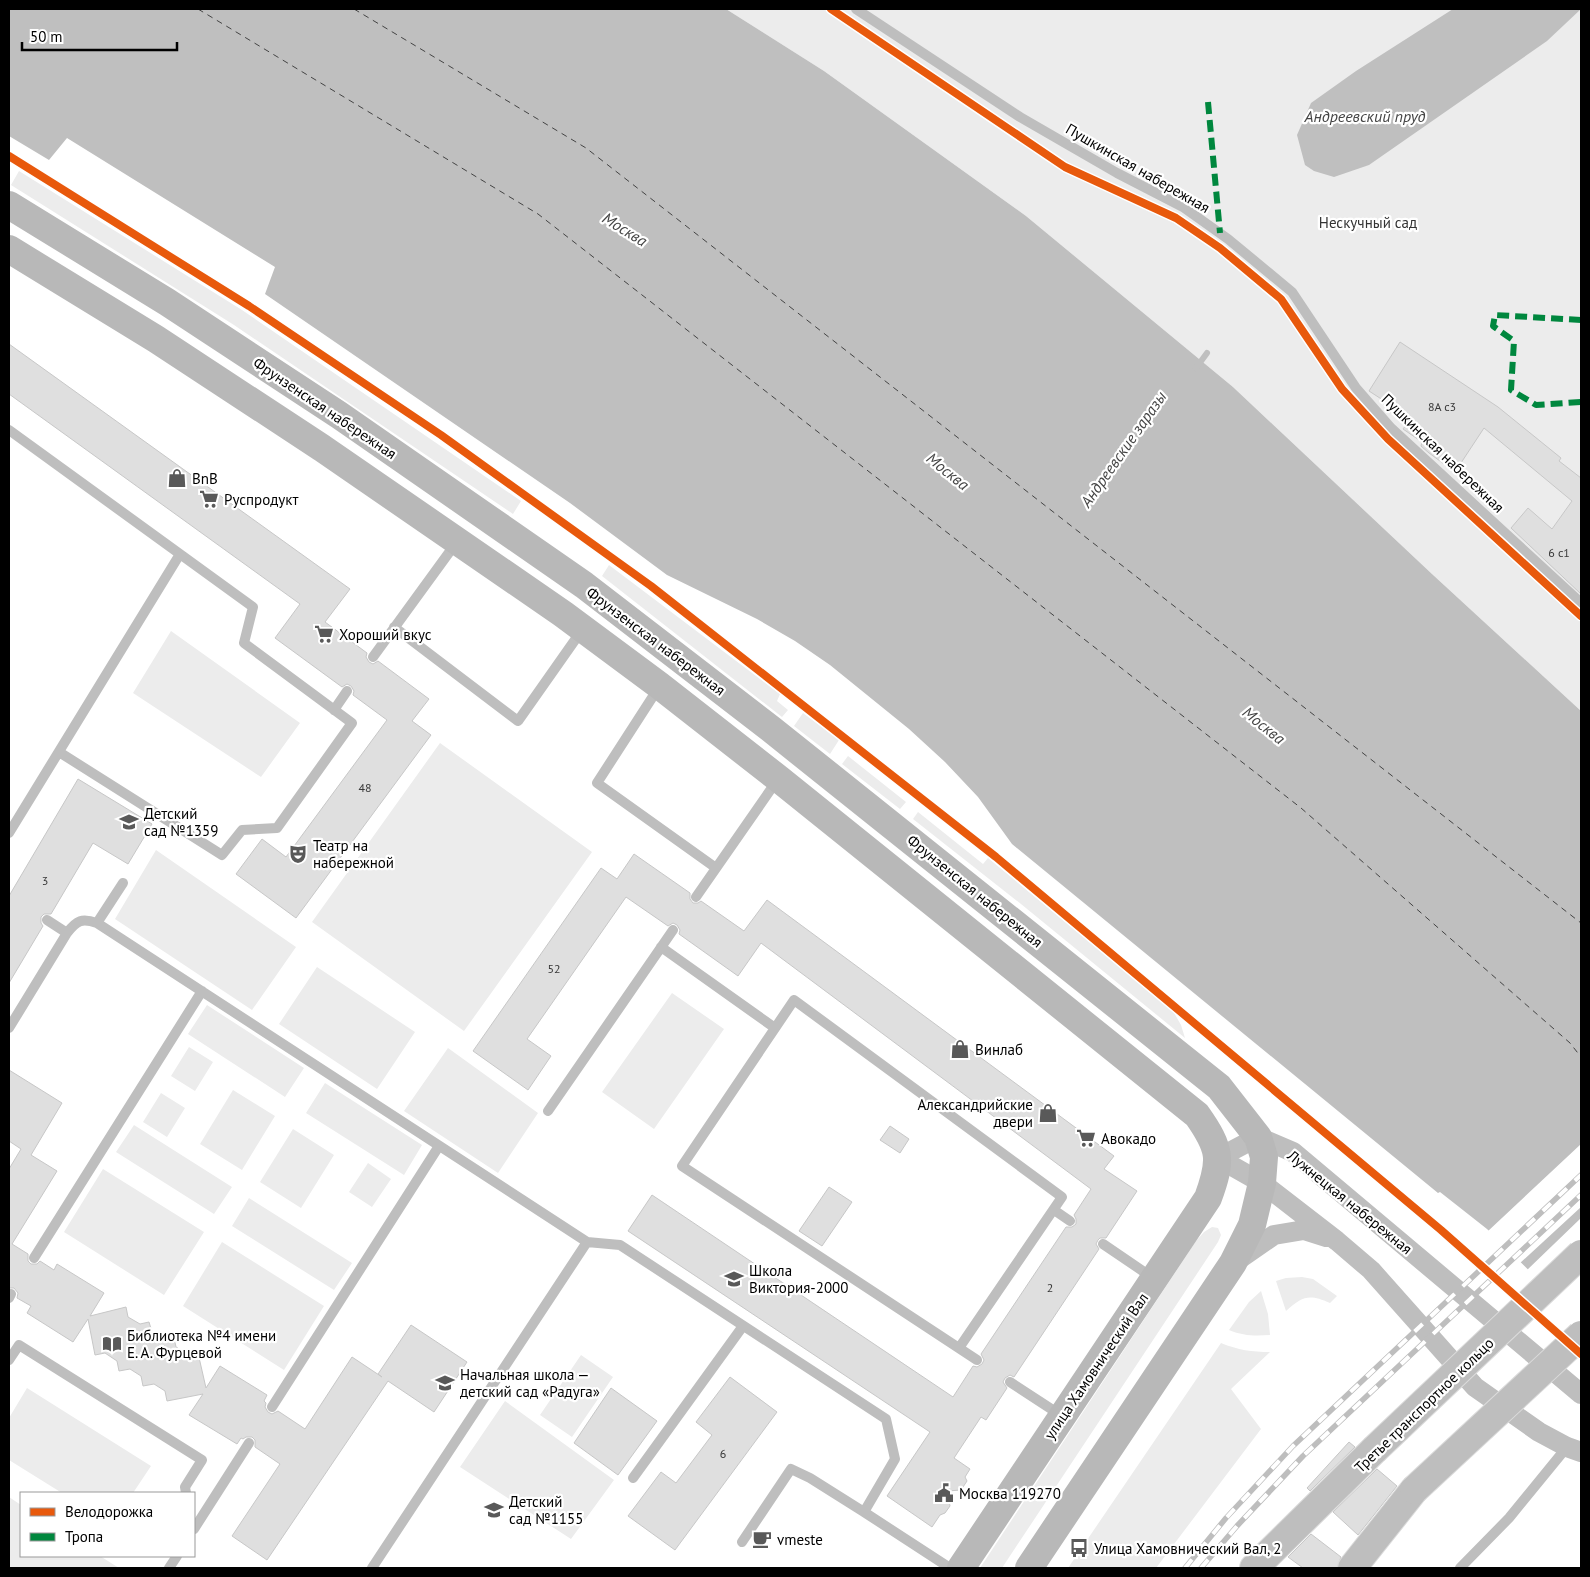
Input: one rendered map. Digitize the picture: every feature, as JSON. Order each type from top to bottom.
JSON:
[{"type":"main road","name":"Фрунзенская набережная","points":[[9,205],[167,302],[322,404],[584,585],[771,729],[1219,1087],[1258,1137]]},
{"type":"main road","points":[[9,249],[156,339],[322,448],[582,628],[660,686],[1197,1115],[1212,1136],[1218,1158]]},
{"type":"main road","points":[[1029,1568],[1233,1263],[1252,1225],[1262,1183],[1264,1157],[1258,1137]]},
{"type":"main road","name":"улица Хамовнический Вал","points":[[961,1568],[1208,1198],[1216,1176],[1218,1158]]},
{"type":"main road","name":"Третье транспортное кольцо","points":[[1281,1568],[1304,1531],[1374,1450],[1581,1254]]},
{"type":"main road","points":[[1352,1568],[1414,1490],[1581,1335]]},
{"type":"main road","points":[[1254,1568],[1374,1450]]},
{"type":"street","points":[[1218,1158],[1258,1137]]},
{"type":"street","name":"Лужнецкая набережная","points":[[1258,1137],[1293,1152],[1581,1394]]},
{"type":"street","points":[[1218,1158],[1262,1183],[1372,1270],[1475,1387],[1539,1432],[1574,1450]]},
{"type":"street","points":[[1233,1263],[1274,1234],[1304,1230],[1337,1241]]},
{"type":"lane","name":"Пушкинская набережная","points":[[856,9],[1020,117],[1117,173],[1182,207],[1228,239],[1292,292],[1356,388],[1391,428],[1581,603]]},
{"type":"lane","points":[[9,430],[254,607],[244,643],[352,723],[277,828],[242,830],[222,855],[59,752]]},
{"type":"lane","points":[[373,657],[458,541]]},
{"type":"lane","points":[[9,834],[180,554]]},
{"type":"lane","points":[[394,627],[518,721],[582,628]]},
{"type":"lane","points":[[660,686],[597,783],[716,868]]},
{"type":"lane","points":[[334,710],[347,691]]},
{"type":"lane","points":[[696,897],[778,779]]},
{"type":"lane","points":[[97,923],[123,883]]},
{"type":"lane","points":[[47,920],[67,933]]},
{"type":"lane","points":[[10,1024],[75,923],[86,920],[97,923],[587,1242],[620,1245],[886,1419],[895,1459],[864,1512]]},
{"type":"lane","points":[[548,1111],[673,930]]},
{"type":"lane","points":[[661,947],[775,1028]]},
{"type":"lane","points":[[34,1258],[202,991]]},
{"type":"lane","points":[[959,1348],[1062,1197],[794,1000],[682,1166],[977,1360]]},
{"type":"lane","points":[[272,1407],[439,1146]]},
{"type":"lane","points":[[1054,1210],[1070,1221]]},
{"type":"lane","points":[[372,1568],[587,1242]]},
{"type":"lane","points":[[1102,1244],[1154,1279]]},
{"type":"lane","points":[[633,1478],[743,1326]]},
{"type":"lane","points":[[9,1360],[19,1345],[202,1460],[186,1487],[186,1492]]},
{"type":"lane","points":[[1010,1382],[1062,1417]]},
{"type":"lane","points":[[195,1527],[249,1443]]},
{"type":"lane","points":[[1460,1568],[1574,1450]]},
{"type":"lane","points":[[742,1542],[791,1469],[810,1478],[950,1568]]},
{"type":"lane","points":[[169,1568],[176,1557]]},
{"type":"green space","name":"Нескучный сад","points":[[726,9],[1581,9],[1581,711],[1233,387],[1026,216],[824,71]]},
{"type":"green space","points":[[19,171],[242,310],[521,501],[513,514],[234,325],[11,185]]},
{"type":"green space","points":[[609,565],[780,694],[777,701],[788,710],[782,717],[602,576]]},
{"type":"green space","points":[[171,631],[300,723],[261,777],[133,693]]},
{"type":"green space","points":[[803,713],[839,740],[830,754],[794,726]]},
{"type":"green space","points":[[440,743],[592,852],[464,1031],[312,922]]},
{"type":"green space","points":[[848,756],[906,802],[900,809],[842,764]]},
{"type":"green space","points":[[918,812],[983,864],[988,858],[1173,1011],[1181,1025],[1185,1038],[1021,904],[913,819]]},
{"type":"green space","points":[[156,850],[296,947],[252,1010],[115,919]]},
{"type":"green space","points":[[317,967],[415,1032],[377,1089],[279,1024]]},
{"type":"green space","points":[[672,993],[724,1029],[654,1129],[602,1092]]},
{"type":"green space","points":[[207,1005],[304,1068],[285,1097],[188,1034]]},
{"type":"green space","points":[[189,1047],[213,1062],[195,1091],[171,1076]]},
{"type":"green space","points":[[448,1048],[538,1113],[498,1173],[404,1111]]},
{"type":"green space","points":[[325,1083],[422,1145],[404,1175],[306,1113]]},
{"type":"green space","points":[[233,1090],[275,1116],[242,1170],[200,1144]]},
{"type":"green space","points":[[161,1093],[185,1108],[167,1137],[143,1122]]},
{"type":"green space","points":[[134,1125],[232,1187],[214,1214],[116,1152]]},
{"type":"green space","points":[[293,1129],[334,1155],[301,1208],[260,1182]]},
{"type":"green space","points":[[368,1163],[391,1179],[372,1207],[349,1192]]},
{"type":"green space","points":[[103,1169],[204,1232],[164,1295],[64,1232]]},
{"type":"green space","points":[[249,1198],[352,1263],[334,1290],[232,1226]]},
{"type":"green space","points":[[1212,1227],[1218,1228],[1221,1235],[1218,1242],[1002,1568],[980,1568],[1196,1241],[1204,1232]]},
{"type":"green space","points":[[222,1242],[324,1306],[284,1370],[183,1306]]},
{"type":"green space","points":[[1302,1277],[1313,1279],[1337,1296],[1330,1303],[1317,1298],[1306,1298],[1297,1302],[1286,1311],[1276,1281]]},
{"type":"green space","points":[[1261,1291],[1268,1314],[1270,1335],[1249,1335],[1229,1330],[1249,1302]]},
{"type":"green space","points":[[1221,1343],[1245,1350],[1270,1352],[1231,1389],[1261,1429],[1156,1568],[1068,1568]]},
{"type":"green space","points":[[581,1355],[613,1377],[572,1437],[540,1415]]},
{"type":"green space","points":[[27,1388],[151,1466],[134,1492],[60,1492],[9,1460],[9,1418]]},
{"type":"green space","points":[[505,1401],[614,1480],[571,1539],[460,1467]]},
{"type":"green space","points":[[9,1497],[20,1504],[20,1557],[102,1557],[119,1568],[9,1568]]},
{"type":"water","name":"Москва","points":[[9,9],[726,9],[824,71],[1026,216],[1233,387],[1581,711],[1581,1322],[1487,1229],[1440,1192],[1438,1193],[1012,844],[978,797],[945,762],[909,729],[830,665],[795,641],[757,619],[667,575],[570,503],[265,294],[275,267],[67,138],[49,160],[9,136]]},
{"type":"water","name":"Андреевский пруд","points":[[1453,9],[1581,9],[1547,41],[1369,165],[1334,177],[1314,171],[1305,165],[1297,135],[1311,103],[1356,71]]},
{"type":"pier","points":[[1581,1144],[1581,1207],[1519,1264],[1487,1232]]},
{"type":"pier","points":[[1581,1218],[1581,1324],[1526,1271]]},
{"type":"building","points":[[1400,342],[1498,407],[1561,458],[1559,461],[1581,478],[1581,594],[1511,528],[1528,508],[1552,529],[1572,501],[1484,428],[1455,472],[1421,446],[1422,442],[1403,429],[1406,425],[1387,409],[1389,404],[1369,391]]},
{"type":"building","points":[[9,344],[350,589],[325,622],[367,653],[366,657],[369,662],[373,664],[378,661],[429,699],[412,721],[431,735],[296,918],[236,874],[262,839],[286,857],[387,720],[353,695],[354,691],[351,686],[347,684],[342,687],[275,638],[300,604],[9,394]]},
{"type":"building","points":[[78,779],[152,824],[128,864],[93,843],[51,914],[44,914],[41,917],[43,926],[9,983],[9,896]]},
{"type":"building","points":[[634,854],[690,893],[690,899],[693,903],[701,901],[744,931],[767,900],[1114,1156],[1104,1169],[1137,1191],[1106,1238],[1098,1240],[1096,1244],[1099,1249],[1014,1377],[1010,1375],[1005,1378],[1003,1382],[1007,1388],[986,1420],[981,1417],[954,1458],[970,1469],[965,1477],[967,1481],[961,1490],[947,1491],[950,1506],[945,1513],[940,1515],[932,1527],[887,1496],[930,1432],[628,1231],[652,1195],[953,1397],[973,1366],[977,1367],[982,1364],[984,1360],[981,1354],[1066,1227],[1072,1227],[1076,1224],[1074,1215],[1091,1189],[761,943],[738,976],[679,934],[680,930],[677,925],[673,923],[668,926],[626,897],[527,1039],[551,1056],[528,1090],[473,1051],[601,868],[617,879]]},
{"type":"building","points":[[9,1070],[62,1103],[31,1155],[57,1171],[12,1244],[28,1254],[28,1261],[31,1264],[37,1264],[40,1261],[54,1270],[57,1264],[104,1293],[90,1316],[126,1307],[128,1317],[140,1324],[149,1322],[152,1332],[165,1340],[174,1338],[176,1347],[189,1355],[198,1353],[206,1388],[220,1366],[267,1395],[264,1401],[268,1412],[272,1414],[278,1411],[305,1429],[352,1357],[382,1377],[378,1374],[411,1325],[467,1362],[434,1412],[388,1381],[267,1560],[232,1536],[280,1464],[255,1447],[255,1440],[252,1437],[241,1438],[237,1444],[189,1415],[203,1394],[167,1401],[165,1391],[154,1384],[143,1386],[141,1376],[130,1369],[119,1371],[117,1361],[105,1353],[95,1355],[88,1319],[73,1342],[27,1313],[31,1306],[17,1298],[18,1293],[14,1288],[9,1288],[9,1169],[21,1149],[9,1141]]},
{"type":"building","points":[[890,1126],[909,1139],[900,1153],[880,1140]]},
{"type":"building","points":[[829,1187],[852,1202],[822,1246],[799,1231]]},
{"type":"building","points":[[730,1377],[777,1412],[675,1550],[628,1516],[661,1472],[676,1483],[712,1435],[696,1422]]},
{"type":"building","points":[[611,1388],[657,1421],[618,1475],[574,1443]]},
{"type":"building","points":[[1349,1442],[1355,1447],[1310,1491],[1307,1488]]},
{"type":"building","points":[[1377,1469],[1397,1486],[1358,1535],[1333,1512]]},
{"type":"building","points":[[1311,1534],[1341,1557],[1337,1568],[1303,1568],[1288,1557]]},
{"type":"waterway","name":"Андреевские заразы","points":[[1196,368],[1207,353]]},
{"type":"ferry route","points":[[198,9],[538,214],[1301,808],[1570,1043],[1581,1057]]},
{"type":"ferry route","points":[[354,9],[586,148],[1581,923]]},
{"type":"railway","points":[[1185,1568],[1226,1518],[1293,1446],[1581,1175]]},
{"type":"railway","points":[[1201,1568],[1237,1526],[1303,1456],[1581,1195]]},
{"type":"marked path","points":[[1208,102],[1220,233]]},
{"type":"marked path","points":[[1581,320],[1495,315],[1493,326],[1514,341],[1511,390],[1536,405],[1581,402]]},
{"type":"cycle path","points":[[831,9],[1065,167],[1176,218],[1220,248],[1281,299],[1342,389],[1388,439],[1581,616]]},
{"type":"cycle path","points":[[9,156],[249,306],[441,435],[651,586],[996,857],[1441,1230],[1581,1354]]},
{"type":"place","name":"BnB","points":[[177,478]]},
{"type":"place","name":"Руспродукт","points":[[209,499]]},
{"type":"place","name":"Хороший вкус","points":[[324,634]]},
{"type":"place","name":"Детский сад №1359","points":[[129,822]]},
{"type":"place","name":"Театр на набережной","points":[[298,854]]},
{"type":"place","name":"Винлаб","points":[[960,1049]]},
{"type":"place","name":"Александрийские двери","points":[[1048,1113]]},
{"type":"place","name":"Авокадо","points":[[1086,1138]]},
{"type":"place","name":"Школа Виктория-2000","points":[[734,1279]]},
{"type":"place","name":"Библиотека №4 имени Е. А. Фурцевой","points":[[112,1344]]},
{"type":"place","name":"Начальная школа — детский сад «Радуга»","points":[[445,1383]]},
{"type":"place","name":"Москва 119270","points":[[944,1493]]},
{"type":"place","name":"Детский сад №1155","points":[[494,1510]]},
{"type":"place","name":"vmeste","points":[[762,1539]]},
{"type":"place","name":"Улица Хамовнический Вал, 2","points":[[1079,1548]]}]
